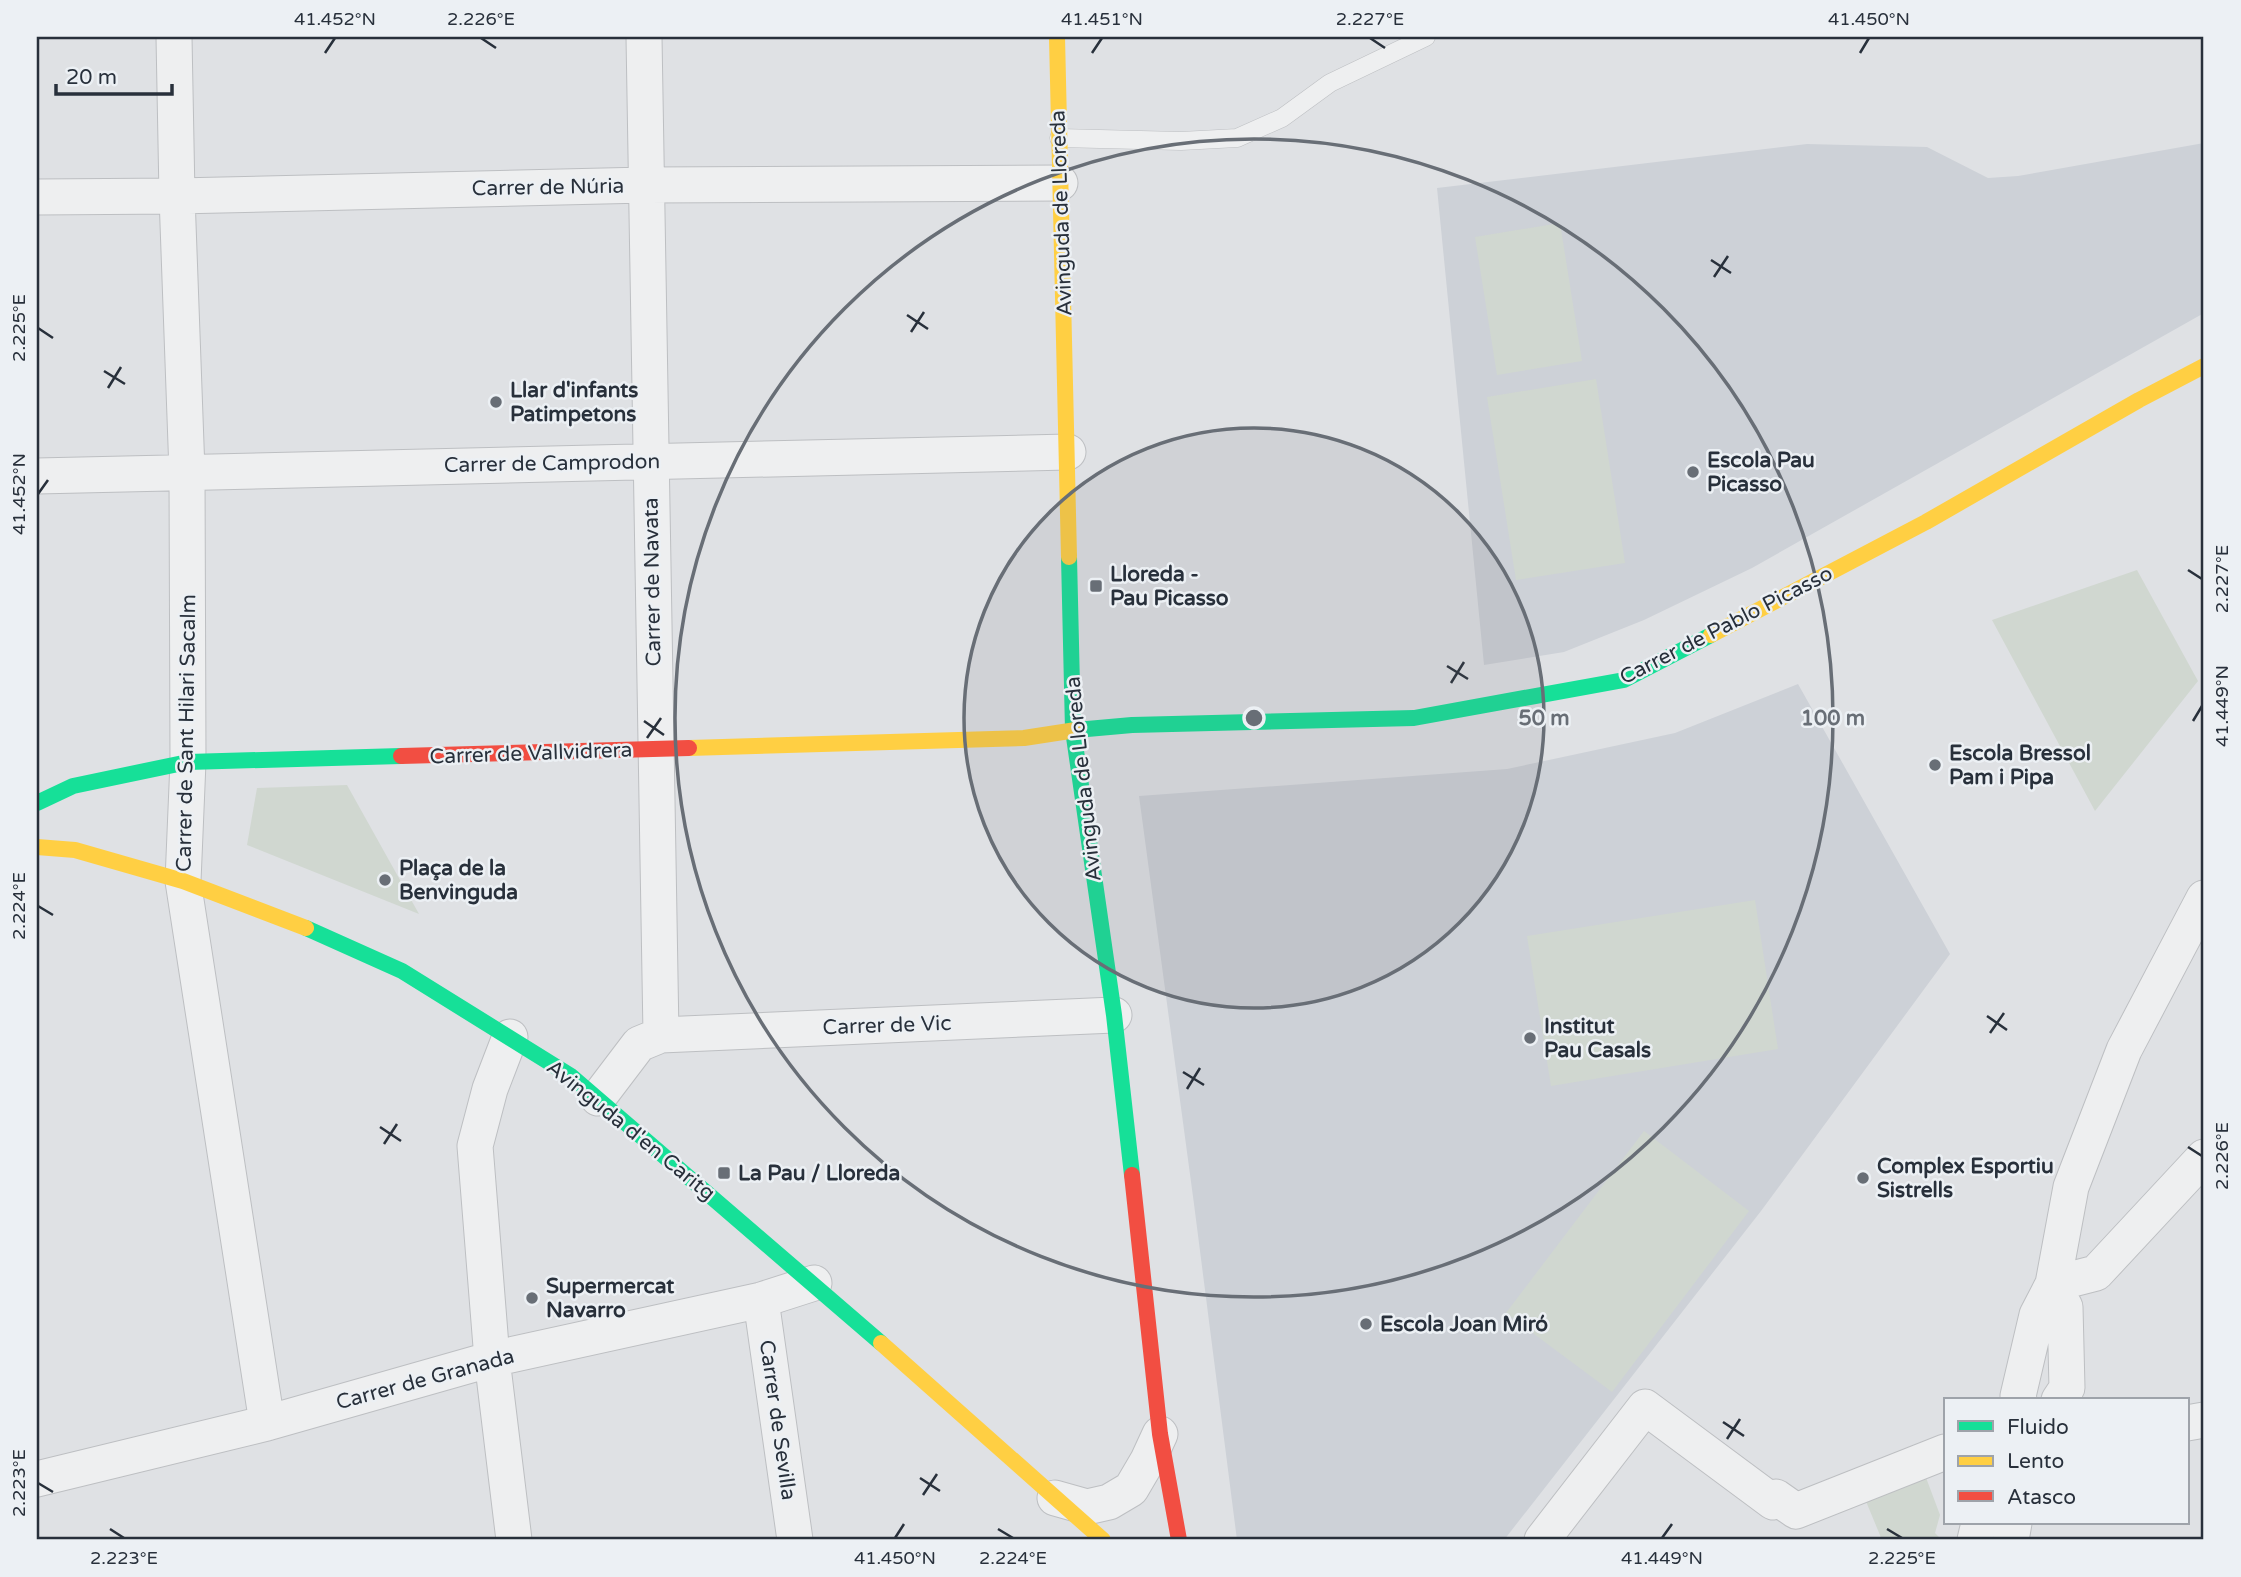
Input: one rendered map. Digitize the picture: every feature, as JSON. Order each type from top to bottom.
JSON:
[{"type":"street","name":"Carrer de Sant Hilari Sacalm","points":[[174,37],[187,472],[188,762],[183,881],[267,1423]]},
{"type":"street","name":"Carrer de Navata","points":[[644,37],[661,1035]]},
{"type":"street","name":"Avinguda de Lloreda","points":[[1057,37],[1073,730],[1114,1015],[1160,1434],[1179,1540]]},
{"type":"street","name":"Carrer de Núria","points":[[37,197],[646,185],[1060,183]]},
{"type":"street","name":"Carrer de Pablo Picasso","points":[[1073,730],[1132,725],[1414,718],[1624,680],[1926,522],[2139,400],[2204,366]]},
{"type":"street","name":"Carrer de Camprodon","points":[[37,476],[1068,452]]},
{"type":"street","name":"Carrer de Vallvidrera","points":[[37,803],[73,786],[188,762],[1024,738],[1073,730]]},
{"type":"street","name":"Avinguda d'en Caritg","points":[[37,846],[75,849],[183,881],[305,928],[402,971],[571,1076],[814,1283],[1102,1540]]},
{"type":"street","points":[[2018,1398],[2037,1315],[2053,1284],[2071,1187],[2123,1050],[2204,898]]},
{"type":"street","name":"Carrer de Vic","points":[[661,1035],[1114,1015]]},
{"type":"street","points":[[598,1098],[639,1044],[661,1035]]},
{"type":"street","points":[[510,1037],[489,1089],[475,1146],[492,1359],[514,1540]]},
{"type":"street","points":[[2053,1284],[2096,1273],[2204,1157]]},
{"type":"street","name":"Carrer de Granada","points":[[37,1479],[267,1423],[492,1359],[761,1300],[814,1283]]},
{"type":"street","points":[[2053,1284],[2065,1307],[2067,1388],[2060,1398]]},
{"type":"street","name":"Carrer de Sevilla","points":[[761,1300],[795,1540]]},
{"type":"street","points":[[1542,1540],[1645,1407],[1773,1502],[1776,1497],[1796,1511],[1944,1452]]},
{"type":"street","points":[[1055,1497],[1087,1507],[1109,1502],[1131,1489],[1160,1434]]},
{"type":"lane","points":[[1059,138],[1181,141],[1237,138],[1282,118],[1330,83],[1426,37]]},
{"type":"shaded area","name":"Escola Pau Picasso","points":[[2204,143],[2204,313],[1752,568],[1644,620],[1564,652],[1484,665],[1437,188],[1807,144],[1927,147],[1988,178],[2018,176]]},
{"type":"shaded area","points":[[1560,223],[1582,361],[1497,375],[1475,237]]},
{"type":"shaded area","points":[[1596,379],[1625,563],[1516,580],[1487,397]]},
{"type":"shaded area","points":[[2137,570],[2198,681],[2095,811],[1992,620]]},
{"type":"shaded area","name":"Institut Pau Casals","points":[[1798,684],[1950,954],[1761,1211],[1504,1540],[1237,1540],[1139,796],[1507,769],[1675,733]]},
{"type":"shaded area","points":[[347,785],[419,914],[247,845],[257,788]]},
{"type":"shaded area","points":[[1755,900],[1778,1049],[1551,1086],[1527,936]]},
{"type":"shaded area","points":[[1644,1131],[1749,1211],[1612,1392],[1506,1313]]},
{"type":"shaded area","points":[[1925,1475],[1940,1515],[1935,1533],[1942,1540],[1882,1540],[1865,1499]]},
{"type":"traffic: fast","points":[[1069,557],[1073,730],[1114,1015],[1132,1175]]},
{"type":"traffic: fast","points":[[1076,730],[1132,725],[1414,718],[1624,680],[1711,635]]},
{"type":"traffic: fast","points":[[37,803],[73,786],[188,762],[401,756]]},
{"type":"traffic: fast","points":[[306,928],[402,971],[571,1076],[881,1343]]},
{"type":"traffic: slow","points":[[1057,37],[1069,557]]},
{"type":"traffic: slow","points":[[1711,635],[1926,522],[2139,400],[2204,366]]},
{"type":"traffic: slow","points":[[689,748],[1024,738],[1076,730]]},
{"type":"traffic: slow","points":[[37,847],[75,850],[183,881],[306,928]]},
{"type":"traffic: slow","points":[[881,1343],[1103,1540]]},
{"type":"traffic: jam","points":[[401,756],[689,748]]},
{"type":"traffic: jam","points":[[1132,1175],[1160,1434],[1179,1540]]},
{"type":"place","name":"Llar d'infants Patimpetons","points":[[496,402]]},
{"type":"place","name":"Escola Pau Picasso","points":[[1693,472]]},
{"type":"place","name":"Lloreda - Pau Picasso","points":[[1096,586]]},
{"type":"place","name":"Escola Bressol Pam i Pipa","points":[[1935,765]]},
{"type":"place","name":"Plaça de la Benvinguda","points":[[385,880]]},
{"type":"place","name":"Institut Pau Casals","points":[[1530,1038]]},
{"type":"place","name":"La Pau / Lloreda","points":[[724,1173]]},
{"type":"place","name":"Complex Esportiu Sistrells","points":[[1863,1178]]},
{"type":"place","name":"Supermercat Navarro","points":[[532,1298]]},
{"type":"place","name":"Escola Joan Miró","points":[[1366,1324]]}]
